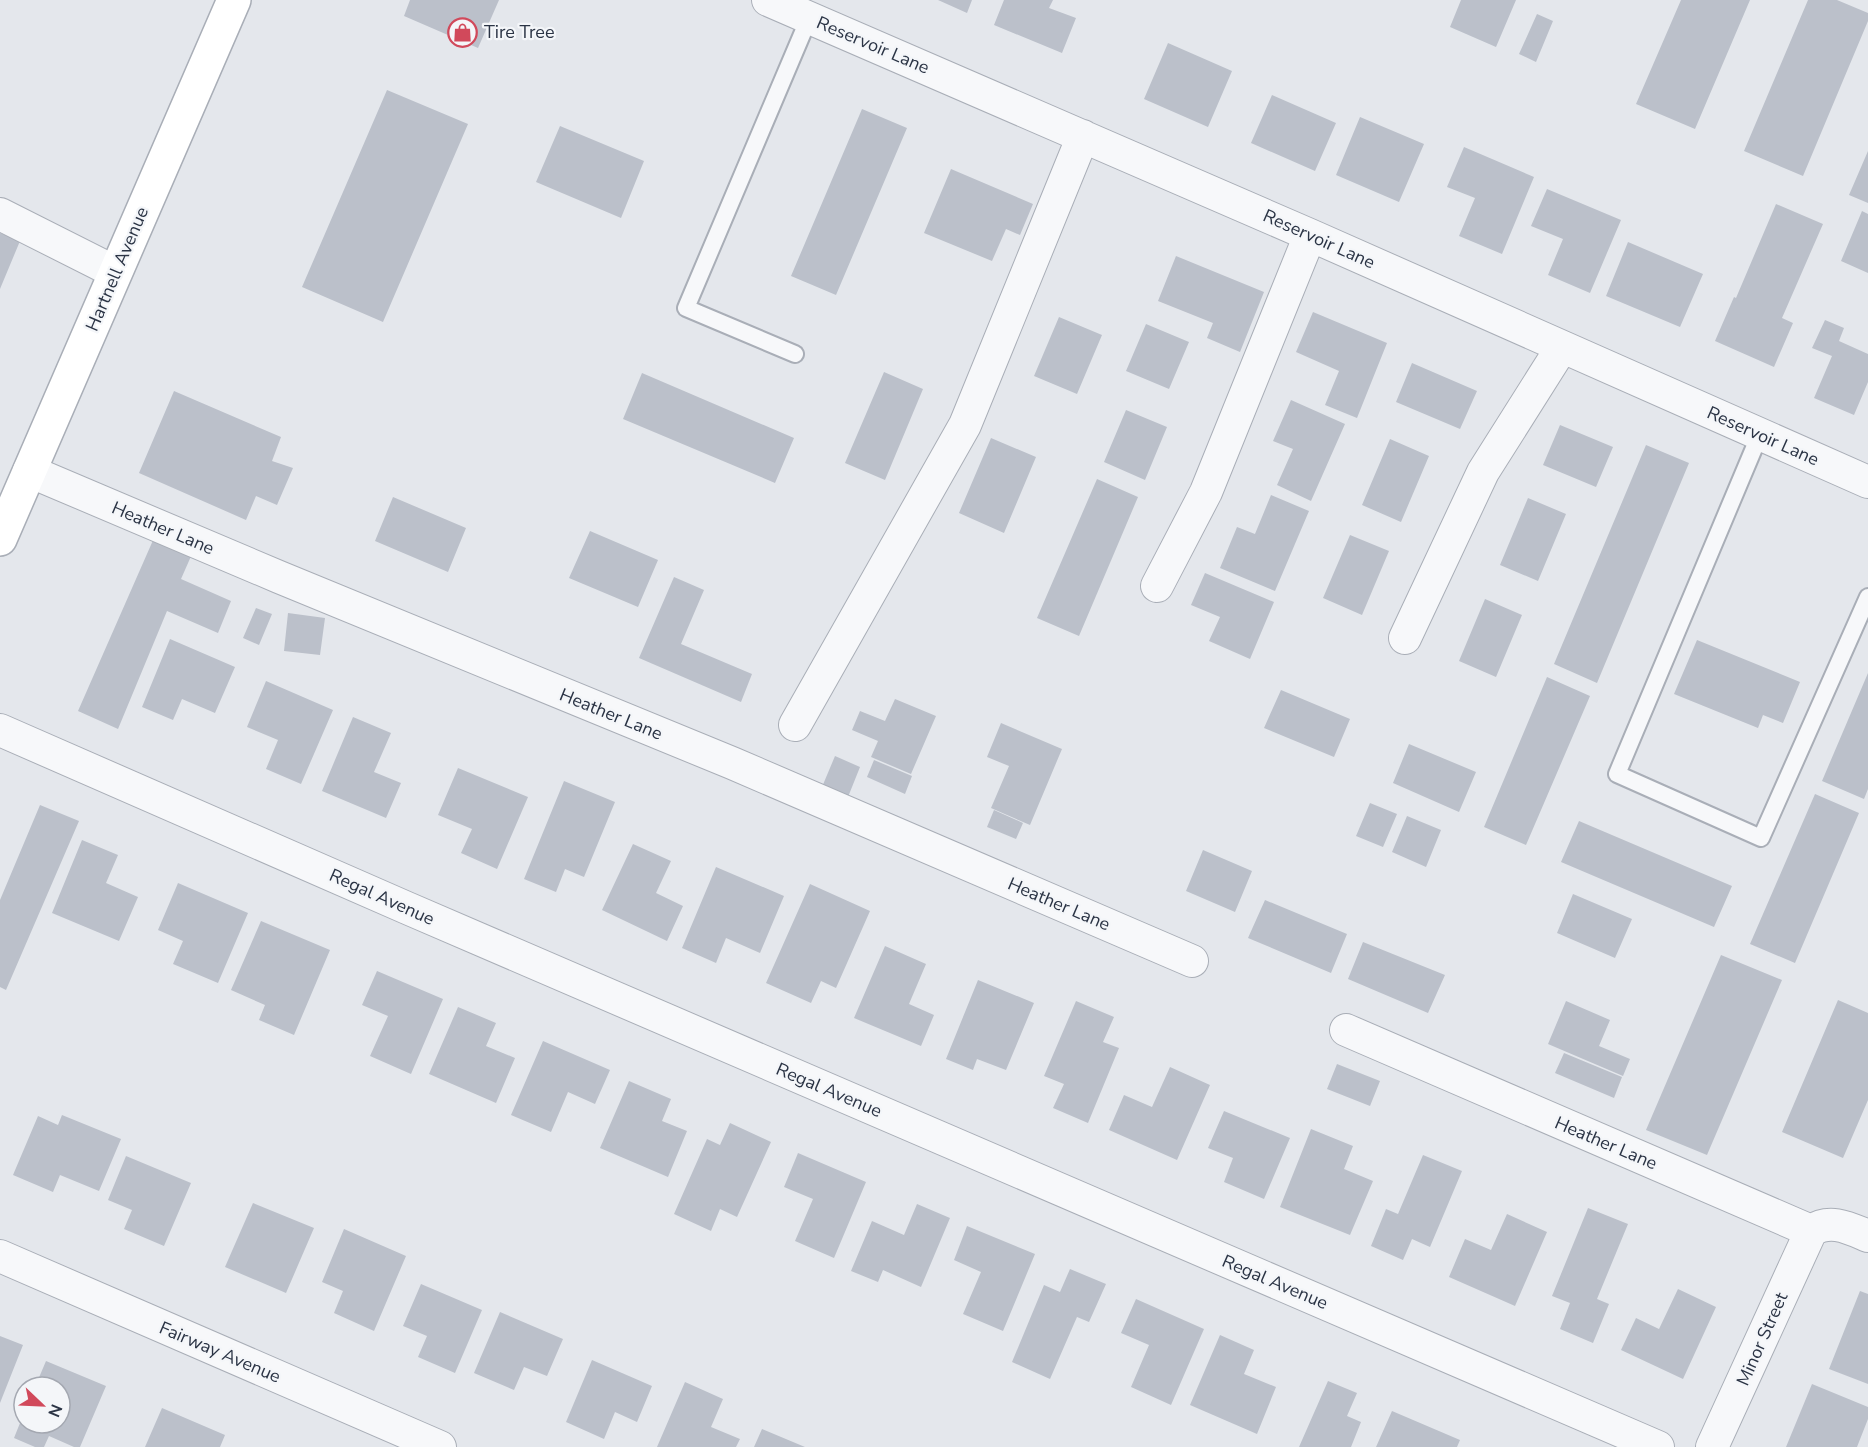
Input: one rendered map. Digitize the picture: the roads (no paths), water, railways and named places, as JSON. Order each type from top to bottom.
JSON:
[{"type":"main road","name":"Hartnell Avenue","points":[[0,539],[234,0]]},
{"type":"street","name":"Reservoir Lane","points":[[768,0],[1310,235],[1868,482]]},
{"type":"street","points":[[795,725],[965,425],[1083,136]]},
{"type":"street","points":[[0,214],[115,272]]},
{"type":"street","points":[[1157,586],[1206,492],[1310,235]]},
{"type":"street","points":[[1405,638],[1483,472],[1562,347]]},
{"type":"street","name":"Heather Lane","points":[[29,471],[290,582],[732,764],[1192,961]]},
{"type":"street","name":"Regal Avenue","points":[[0,730],[407,908],[1658,1447]]},
{"type":"street","name":"Heather Lane","points":[[1346,1030],[1811,1231]]},
{"type":"street","points":[[1811,1231],[1817,1227],[1837,1225],[1868,1236]]},
{"type":"street","name":"Minor Street","points":[[1712,1447],[1811,1231]]},
{"type":"street","name":"Fairway Avenue","points":[[0,1256],[440,1447]]},
{"type":"lane","points":[[795,354],[686,308],[809,18]]},
{"type":"lane","points":[[1760,434],[1617,774],[1761,838],[1868,597]]},
{"type":"place","name":"Tire Tree","points":[[463,32]]}]
